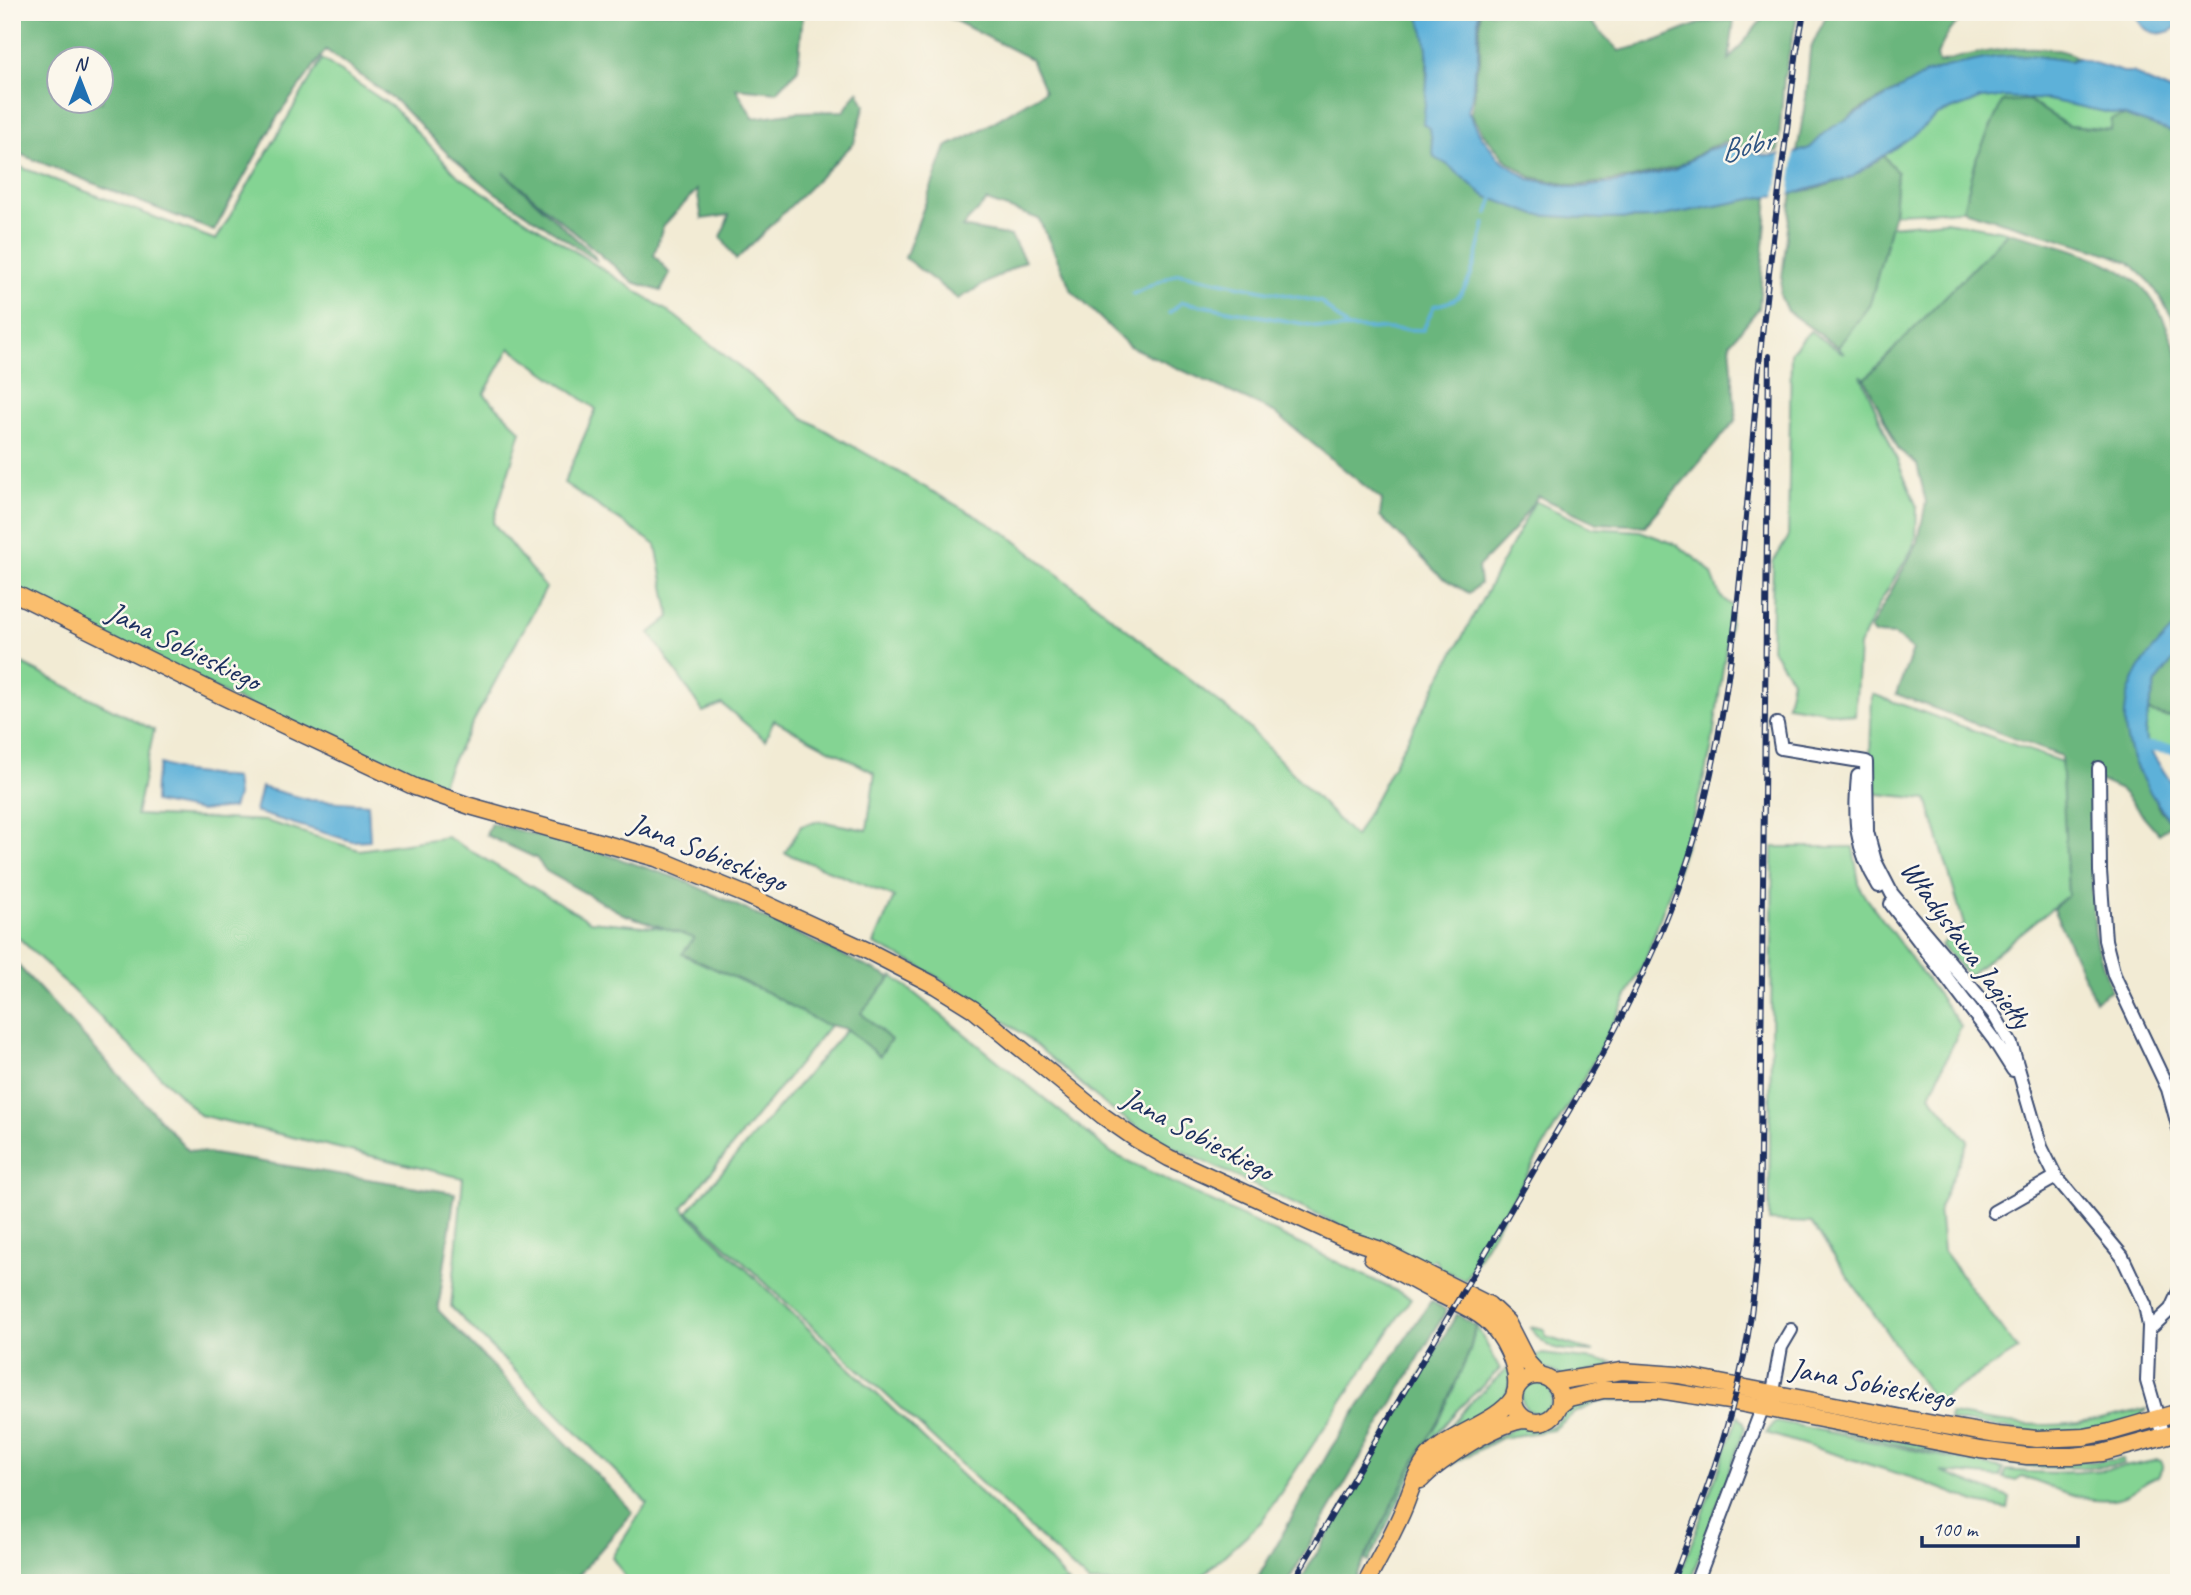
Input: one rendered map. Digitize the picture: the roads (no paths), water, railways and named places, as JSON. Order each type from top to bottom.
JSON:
[{"type":"main road","name":"Jana Sobieskiego","points":[[12,592],[415,787],[470,806],[656,858],[746,895],[868,951],[936,986],[973,1009],[1103,1116],[1136,1139],[1179,1162],[1344,1238],[1378,1249],[1489,1305],[1507,1322],[1528,1363],[1546,1379],[1622,1371],[1678,1375],[1962,1429],[2037,1439],[2084,1437],[2179,1412]]},
{"type":"main road","name":"Jana Sobieskiego","points":[[1344,1238],[1373,1258],[1485,1319],[1496,1331],[1516,1373],[1515,1393]]},
{"type":"main road","points":[[1366,1583],[1408,1499],[1417,1473],[1436,1450],[1460,1433],[1507,1407],[1525,1378],[1546,1379],[1560,1397],[1556,1412],[1546,1420],[1513,1421],[1441,1461],[1424,1476],[1408,1499]]},
{"type":"main road","name":"Jana Sobieskiego","points":[[1559,1406],[1569,1398],[1614,1388],[1682,1392],[1963,1447],[2028,1457],[2088,1455],[2171,1434]]},
{"type":"main road","points":[[1515,1393],[1519,1414],[1528,1420]]},
{"type":"street","points":[[1777,724],[1781,748],[1859,761],[1857,828],[1863,858],[1890,903],[1994,1040],[2021,1082],[2041,1147],[2056,1177],[2122,1256],[2145,1305],[2149,1326],[2146,1373],[2158,1419],[2171,1434]]},
{"type":"street","points":[[2099,768],[2100,871],[2105,940],[2113,975],[2168,1089],[2179,1129]]},
{"type":"street","points":[[1994,1212],[2056,1177]]},
{"type":"street","points":[[2149,1326],[2153,1326],[2171,1309],[2179,1291]]},
{"type":"street","points":[[1773,1392],[1782,1347],[1791,1330]]},
{"type":"street","points":[[1733,1385],[1752,1394],[1761,1407]]},
{"type":"street","points":[[1696,1583],[1761,1407],[1771,1397],[1792,1396]]},
{"type":"water","points":[[1417,12],[1478,12],[1478,61],[1468,111],[1480,134],[1499,158],[1529,179],[1576,188],[1621,182],[1674,170],[1707,150],[1725,145],[1767,156],[1792,154],[1810,148],[1828,130],[1926,74],[1945,67],[1995,57],[2028,55],[2070,61],[2078,58],[2123,72],[2133,72],[2179,95],[2179,134],[2125,116],[2049,100],[2003,97],[1981,99],[1937,115],[1914,135],[1852,177],[1788,195],[1768,196],[1652,218],[1601,219],[1536,215],[1485,196],[1448,165],[1434,157],[1430,128],[1423,124],[1427,54],[1426,40]]},
{"type":"water","points":[[2135,12],[2179,12],[2179,25],[2166,32],[2153,32],[2142,25]]},
{"type":"water","points":[[2179,623],[2179,652],[2156,683],[2145,735],[2147,746],[2179,794],[2179,834],[2140,774],[2125,732],[2125,710],[2131,687],[2143,663]]},
{"type":"water","points":[[160,764],[184,772],[235,778],[237,796],[233,808],[200,811],[154,802],[155,781]]},
{"type":"water","points":[[261,787],[310,800],[368,804],[370,840],[351,841],[255,812]]},
{"type":"waterway","points":[[1488,213],[1494,195]]},
{"type":"waterway","points":[[1133,294],[1178,273],[1321,302],[1348,328],[1423,330],[1434,306],[1455,299],[1466,285],[1485,223]]},
{"type":"waterway","points":[[1169,313],[1182,302],[1332,329],[1348,328]]},
{"type":"waterway","points":[[2139,746],[2179,750]]},
{"type":"railway","points":[[1292,1583],[1601,1056],[1649,960],[1688,860],[1707,791],[1727,685],[1767,286],[1804,12]]},
{"type":"railway","points":[[1672,1583],[1711,1478],[1735,1397],[1750,1321],[1759,1238],[1769,356]]},
{"type":"water label","name":"Bóbr","points":[[1746,145]]}]
